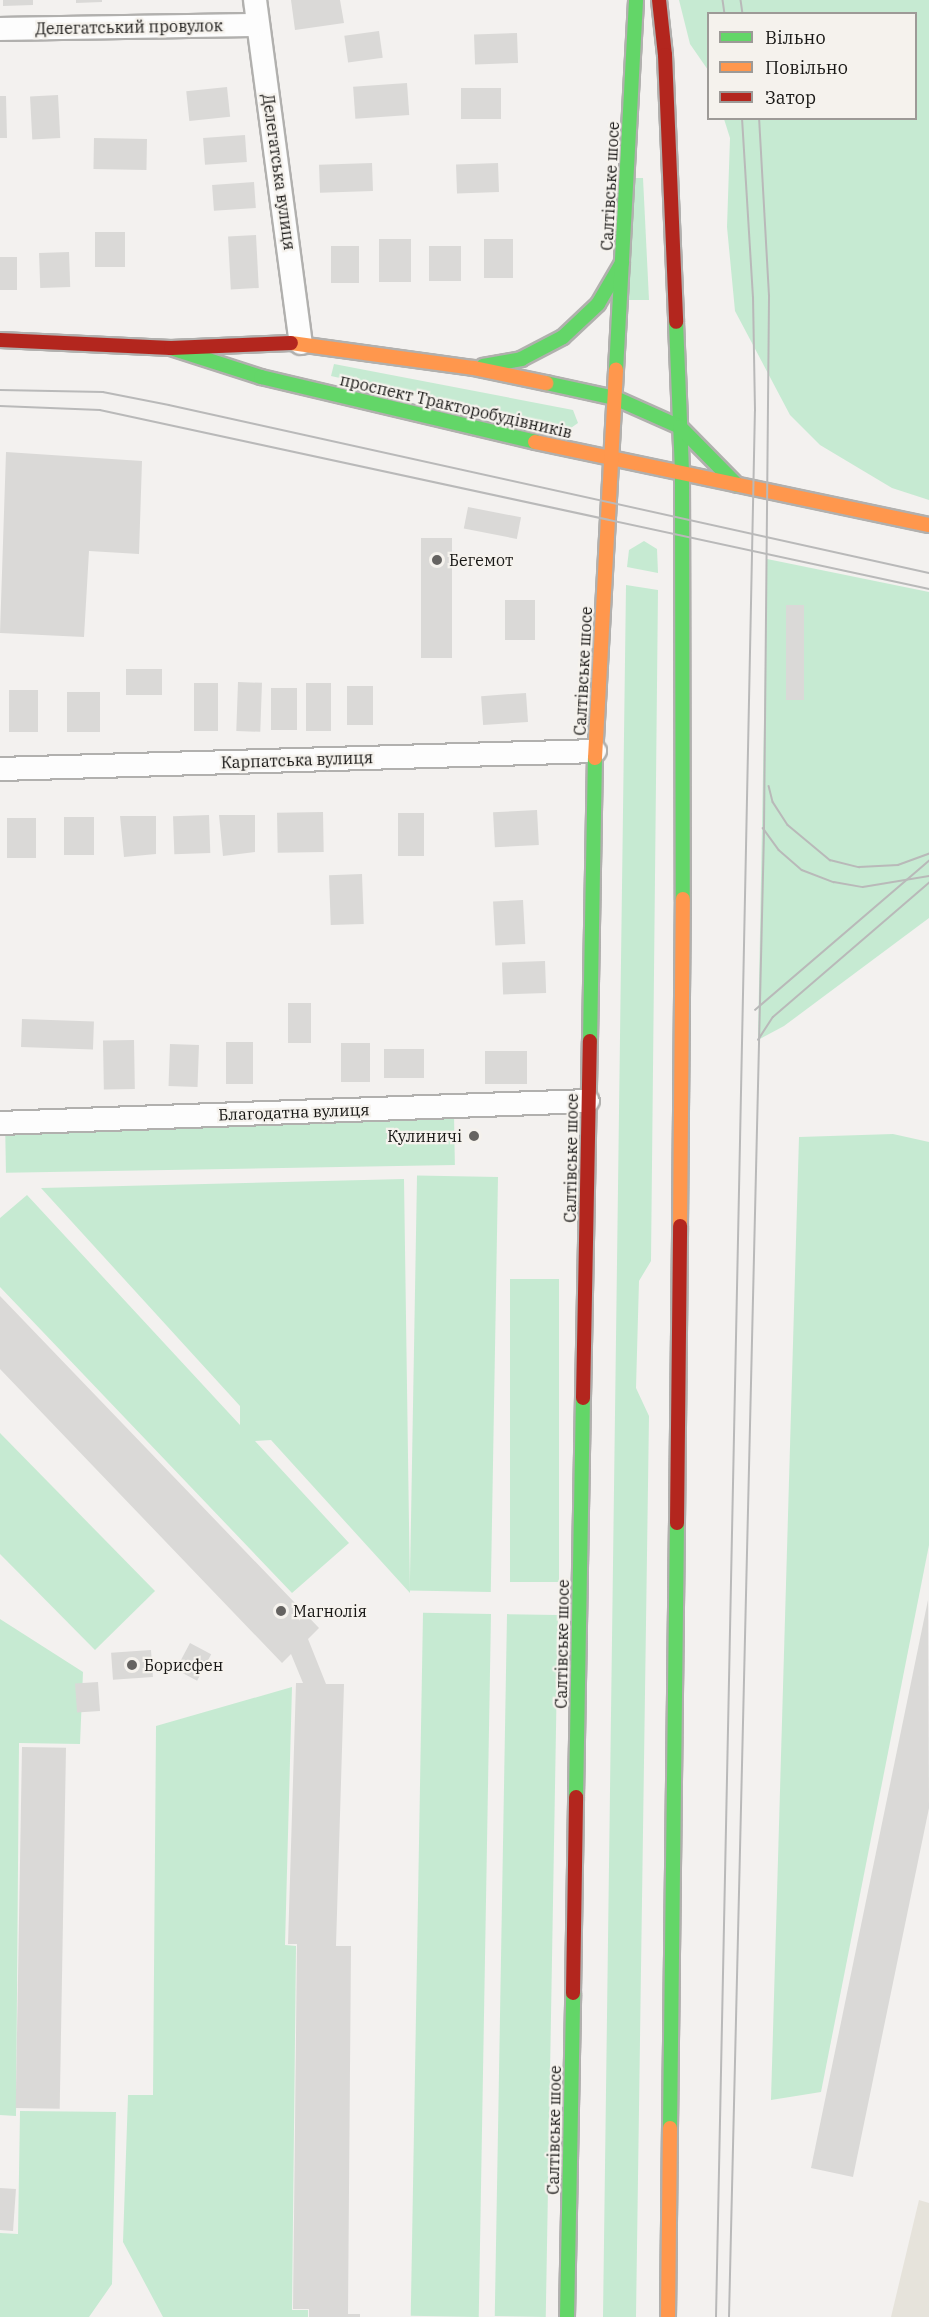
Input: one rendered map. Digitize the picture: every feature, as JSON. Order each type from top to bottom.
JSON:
[{"type":"main road","name":"Салтівське шосе","points":[[567,2317],[595,751],[636,0]]},
{"type":"main road","points":[[659,0],[665,55],[682,473],[685,746],[668,2317]]},
{"type":"main road","points":[[474,368],[520,359],[563,337],[598,304],[622,263]]},
{"type":"main road","name":"проспект Тракторобудівників","points":[[0,340],[171,348],[301,343],[474,368],[615,398],[680,427],[737,485]]},
{"type":"main road","name":"проспект Тракторобудівників","points":[[171,348],[261,377],[612,460],[929,525]]},
{"type":"street","name":"Делегатська вулиця","points":[[255,0],[301,343]]},
{"type":"street","name":"Делегатський провулок","points":[[0,29],[257,25]]},
{"type":"street","name":"Карпатська вулиця","points":[[0,769],[595,751]]},
{"type":"street","name":"Благодатна вулиця","points":[[0,1123],[588,1101]]},
{"type":"shaded area","points":[[919,2200],[929,2203],[929,2317],[891,2317]]},
{"type":"green space","points":[[679,0],[929,0],[929,500],[892,488],[820,445],[790,415],[735,311],[727,227],[730,138],[724,120],[917,120],[917,12],[707,12],[707,69],[690,44]]},
{"type":"green space","points":[[629,178],[643,178],[649,300],[623,300]]},
{"type":"green space","points":[[334,364],[573,410],[578,423],[568,430],[331,376]]},
{"type":"green space","points":[[644,541],[657,549],[658,573],[627,567],[629,550]]},
{"type":"green space","points":[[767,559],[929,592],[929,918],[784,1026],[758,1040]]},
{"type":"green space","points":[[626,585],[658,590],[651,1261],[639,1281],[636,1388],[649,1416],[636,2317],[603,2317]]},
{"type":"green space","points":[[454,1114],[455,1165],[6,1173],[5,1122]]},
{"type":"green space","points":[[893,1134],[929,1142],[929,1545],[821,2092],[771,2100],[799,1137]]},
{"type":"green space","points":[[417,1176],[498,1177],[491,1592],[410,1591]]},
{"type":"green space","points":[[404,1179],[410,1593],[271,1440],[255,1441],[349,1543],[292,1593],[0,1287],[0,1218],[27,1195],[240,1425],[240,1406],[41,1188]]},
{"type":"green space","points":[[510,1279],[559,1279],[559,1582],[510,1582]]},
{"type":"green space","points":[[0,1433],[155,1591],[95,1650],[0,1554]]},
{"type":"green space","points":[[423,1613],[491,1614],[479,2317],[411,2316]]},
{"type":"green space","points":[[507,1614],[558,1615],[546,2317],[495,2316]]},
{"type":"green space","points":[[0,1619],[83,1672],[80,1744],[19,1743],[16,2116],[0,2115]]},
{"type":"green space","points":[[292,1687],[285,1945],[296,1946],[292,2310],[308,2310],[308,2317],[163,2317],[123,2242],[128,2095],[153,2095],[156,1726]]},
{"type":"green space","points":[[20,2111],[116,2112],[112,2284],[89,2317],[0,2317],[0,2233],[18,2234]]},
{"type":"building","points":[[3,0],[33,0],[33,5],[3,6]]},
{"type":"building","points":[[76,0],[102,0],[102,2],[76,3]]},
{"type":"building","points":[[291,0],[340,0],[344,23],[295,30]]},
{"type":"building","points":[[379,31],[383,58],[348,63],[344,36]]},
{"type":"building","points":[[517,33],[518,63],[475,64],[474,35]]},
{"type":"building","points":[[407,83],[409,115],[355,119],[353,87]]},
{"type":"building","points":[[227,87],[230,117],[189,121],[186,91]]},
{"type":"building","points":[[461,88],[501,88],[501,119],[461,119]]},
{"type":"building","points":[[58,95],[60,138],[32,139],[30,96]]},
{"type":"building","points":[[0,96],[6,96],[7,138],[0,138]]},
{"type":"building","points":[[245,135],[247,162],[205,165],[203,138]]},
{"type":"building","points":[[94,138],[147,139],[146,170],[93,169]]},
{"type":"building","points":[[372,163],[373,191],[320,193],[319,165]]},
{"type":"building","points":[[498,163],[499,192],[457,193],[456,164]]},
{"type":"building","points":[[254,182],[256,208],[214,211],[212,185]]},
{"type":"building","points":[[95,232],[125,232],[125,267],[95,267]]},
{"type":"building","points":[[256,235],[259,288],[231,289],[228,236]]},
{"type":"building","points":[[379,239],[411,239],[411,282],[379,282]]},
{"type":"building","points":[[484,239],[513,239],[513,278],[484,278]]},
{"type":"building","points":[[331,246],[359,246],[359,283],[331,283]]},
{"type":"building","points":[[429,246],[461,246],[461,281],[429,281]]},
{"type":"building","points":[[69,252],[70,287],[40,288],[39,253]]},
{"type":"building","points":[[0,257],[17,257],[17,290],[0,290]]},
{"type":"building","points":[[6,452],[142,461],[139,554],[89,551],[84,637],[0,633]]},
{"type":"building","points":[[468,507],[521,517],[517,539],[464,529]]},
{"type":"building","points":[[421,538],[452,538],[452,658],[421,658]]},
{"type":"building","points":[[505,600],[535,600],[535,640],[505,640]]},
{"type":"building","points":[[786,605],[804,605],[804,700],[786,700]]},
{"type":"building","points":[[126,669],[162,669],[162,695],[126,695]]},
{"type":"building","points":[[238,682],[262,683],[260,732],[236,731]]},
{"type":"building","points":[[194,683],[218,683],[218,731],[194,731]]},
{"type":"building","points":[[306,683],[331,683],[331,731],[306,731]]},
{"type":"building","points":[[347,686],[373,686],[373,725],[347,725]]},
{"type":"building","points":[[271,688],[297,688],[297,730],[271,730]]},
{"type":"building","points":[[9,690],[38,690],[38,732],[9,732]]},
{"type":"building","points":[[67,692],[100,692],[100,732],[67,732]]},
{"type":"building","points":[[526,693],[528,722],[483,725],[481,696]]},
{"type":"building","points":[[537,810],[539,845],[495,847],[493,812]]},
{"type":"building","points":[[323,812],[324,852],[278,853],[277,813]]},
{"type":"building","points":[[398,813],[424,813],[424,856],[398,856]]},
{"type":"building","points":[[209,815],[210,853],[174,854],[173,816]]},
{"type":"building","points":[[219,815],[255,815],[255,852],[223,856]]},
{"type":"building","points":[[120,816],[156,816],[156,854],[124,857]]},
{"type":"building","points":[[64,817],[94,817],[94,855],[64,855]]},
{"type":"building","points":[[7,818],[36,818],[36,858],[7,858]]},
{"type":"building","points":[[362,874],[364,924],[331,925],[329,875]]},
{"type":"building","points":[[523,900],[525,944],[495,946],[493,902]]},
{"type":"building","points":[[545,961],[546,993],[503,994],[502,963]]},
{"type":"building","points":[[288,1003],[311,1003],[311,1043],[288,1043]]},
{"type":"building","points":[[22,1019],[94,1022],[93,1049],[21,1047]]},
{"type":"building","points":[[134,1040],[135,1089],[104,1090],[103,1041]]},
{"type":"building","points":[[226,1042],[253,1042],[253,1084],[226,1084]]},
{"type":"building","points":[[341,1043],[370,1043],[370,1082],[341,1082]]},
{"type":"building","points":[[170,1044],[199,1045],[198,1087],[169,1086]]},
{"type":"building","points":[[384,1049],[424,1049],[424,1078],[384,1078]]},
{"type":"building","points":[[485,1051],[527,1051],[527,1084],[485,1084]]},
{"type":"building","points":[[0,1296],[319,1628],[308,1639],[326,1684],[344,1684],[336,1946],[351,1946],[348,2314],[360,2314],[360,2317],[309,2317],[309,2309],[293,2309],[297,1944],[288,1944],[296,1683],[303,1683],[291,1654],[282,1663],[0,1369]]},
{"type":"building","points":[[928,1600],[929,1808],[853,2177],[811,2168]]},
{"type":"building","points":[[190,1643],[211,1654],[197,1681],[176,1669]]},
{"type":"building","name":"Борисфен","points":[[151,1650],[153,1677],[113,1680],[111,1653]]},
{"type":"building","points":[[98,1682],[100,1711],[77,1713],[75,1684]]},
{"type":"building","points":[[22,1747],[66,1748],[60,2109],[16,2108]]},
{"type":"building","points":[[0,2188],[16,2189],[13,2231],[0,2230]]},
{"type":"tram line","points":[[723,0],[725,12]]},
{"type":"tram line","points":[[741,0],[743,12]]},
{"type":"tram line","points":[[716,2317],[755,411],[753,298],[742,120]]},
{"type":"tram line","points":[[729,2317],[764,829],[769,296],[759,120]]},
{"type":"tram line","points":[[0,390],[103,392],[169,405],[929,573]]},
{"type":"tram line","points":[[0,406],[100,410],[929,589]]},
{"type":"tram line","points":[[769,786],[773,802],[788,825],[830,860],[859,867],[898,865],[929,854]]},
{"type":"tram line","points":[[763,828],[779,850],[802,870],[834,882],[863,887],[929,876]]},
{"type":"tram line","points":[[755,1010],[929,861]]},
{"type":"tram line","points":[[758,1040],[773,1017],[929,883]]},
{"type":"traffic: fast","points":[[616,370],[636,0]]},
{"type":"traffic: fast","points":[[483,366],[521,359],[563,337],[598,304],[622,263]]},
{"type":"traffic: fast","points":[[676,322],[682,473],[683,899]]},
{"type":"traffic: fast","points":[[171,348],[261,377],[535,442]]},
{"type":"traffic: fast","points":[[546,383],[615,398],[680,427],[737,485]]},
{"type":"traffic: fast","points":[[590,1041],[595,758]]},
{"type":"traffic: fast","points":[[576,1797],[583,1398]]},
{"type":"traffic: fast","points":[[670,2128],[677,1523]]},
{"type":"traffic: fast","points":[[567,2317],[573,1993]]},
{"type":"traffic: slow","points":[[291,343],[474,368],[546,383]]},
{"type":"traffic: slow","points":[[595,758],[616,370]]},
{"type":"traffic: slow","points":[[535,442],[929,525]]},
{"type":"traffic: slow","points":[[680,1226],[683,899]]},
{"type":"traffic: slow","points":[[668,2317],[670,2128]]},
{"type":"traffic: jam","points":[[659,0],[665,55],[676,322]]},
{"type":"traffic: jam","points":[[0,340],[171,348],[291,343]]},
{"type":"traffic: jam","points":[[583,1398],[590,1041]]},
{"type":"traffic: jam","points":[[677,1523],[680,1226]]},
{"type":"traffic: jam","points":[[573,1993],[576,1797]]},
{"type":"place","name":"Бегемот","points":[[437,560]]},
{"type":"place","name":"Кулиничі","points":[[474,1136]]},
{"type":"place","name":"Магнолія","points":[[281,1611]]},
{"type":"place","name":"Борисфен","points":[[132,1665]]}]
